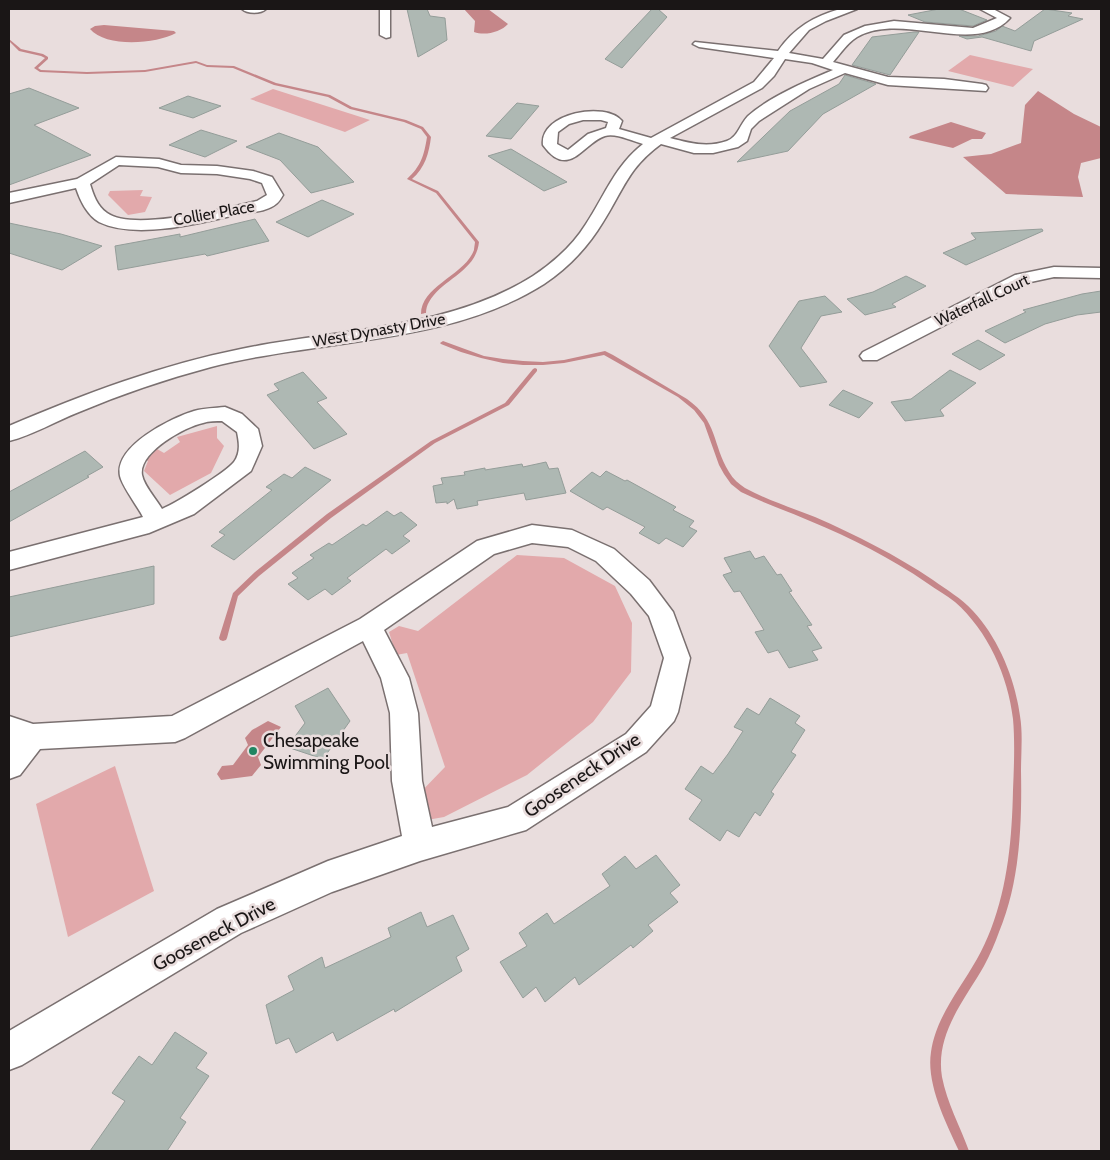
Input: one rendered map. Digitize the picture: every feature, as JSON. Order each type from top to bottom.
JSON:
[{"type":"street","points":[[247,9],[261,9]]},
{"type":"street","points":[[385,9],[386,35]]},
{"type":"street","name":"West Dynasty Drive","points":[[9,434],[53,414],[129,386],[202,364],[273,348],[411,328],[444,320],[493,303],[544,277],[572,254],[588,235],[626,168],[656,141],[758,85],[771,74],[790,40],[801,29],[829,11],[852,9]]},
{"type":"street","points":[[826,63],[841,43],[853,34],[871,27],[896,25],[973,31],[984,30],[1006,18],[985,9]]},
{"type":"street","points":[[699,44],[826,63],[888,80],[944,83],[982,88]]},
{"type":"street","points":[[612,131],[694,149],[713,149],[733,144],[742,138],[745,128],[754,118],[805,86],[845,69]]},
{"type":"street","name":"Collier Place","points":[[9,198],[82,182],[116,161],[253,175],[267,180],[275,195],[271,201],[262,205],[180,220],[134,226],[114,223],[98,214],[90,204],[82,182]]},
{"type":"street","name":"Waterfall Court","points":[[870,356],[1020,279],[1054,272],[1101,273]]},
{"type":"street","points":[[9,561],[141,527],[186,508],[243,466],[250,446],[247,429],[235,418],[225,414],[200,416],[178,424],[148,444],[133,460],[131,476],[157,520]]},
{"type":"street","name":"Gooseneck Drive","points":[[9,1052],[229,921],[328,878],[420,846],[515,820],[636,743],[664,712],[677,658],[660,612],[640,587],[605,555],[572,539],[532,534],[486,547],[369,626],[175,729],[21,733]]},
{"type":"street","points":[[369,626],[395,678],[404,713],[407,781],[420,846]]},
{"type":"street","points":[[9,766],[21,733]]},
{"type":"shaded area","points":[[464,9],[488,9],[508,24],[492,33],[474,32],[475,21]]},
{"type":"shaded area","points":[[104,25],[174,31],[176,33],[144,42],[119,42],[97,35],[90,29],[95,26]]},
{"type":"shaded area","points":[[970,55],[1033,69],[1013,87],[948,71]]},
{"type":"shaded area","points":[[273,89],[370,120],[345,132],[250,99]]},
{"type":"shaded area","points":[[1038,91],[1074,114],[1101,127],[1101,158],[1081,163],[1078,177],[1083,197],[1006,194],[963,157],[991,154],[1021,143],[1025,105]]},
{"type":"shaded area","points":[[951,122],[986,133],[982,139],[972,139],[953,148],[909,138],[910,136]]},
{"type":"shaded area","points":[[143,190],[140,196],[152,197],[145,212],[128,215],[108,195],[110,191]]},
{"type":"shaded area","points":[[217,426],[217,438],[224,446],[211,473],[170,495],[144,471],[148,461],[143,458],[148,452],[157,449],[164,453],[180,442],[177,437]]},
{"type":"shaded area","points":[[517,555],[564,558],[615,586],[632,623],[631,672],[593,722],[527,775],[444,817],[427,820],[416,797],[445,767],[407,653],[396,655],[389,632],[399,626],[418,631]]},
{"type":"shaded area","name":"Chesapeake Swimming Pool","points":[[268,721],[281,727],[258,757],[261,765],[252,776],[221,780],[217,774],[222,766],[233,765],[248,745],[245,738],[252,730]]},
{"type":"shaded area","points":[[115,766],[154,891],[68,937],[36,804]]},
{"type":"building","points":[[407,9],[427,9],[430,16],[445,18],[447,40],[418,57]]},
{"type":"building","points":[[652,9],[658,9],[667,17],[622,68],[605,59]]},
{"type":"building","points":[[939,9],[959,9],[987,20],[973,26],[925,22],[908,15]]},
{"type":"building","points":[[1045,9],[1072,13],[1068,16],[1083,19],[1034,41],[1031,51],[982,37],[967,39],[959,36],[978,36],[996,31],[1002,26],[1015,31]]},
{"type":"building","points":[[919,32],[890,75],[852,65],[872,37]]},
{"type":"building","points":[[845,75],[876,84],[823,114],[788,151],[737,162],[790,111],[839,84]]},
{"type":"building","points":[[29,88],[79,108],[34,125],[91,155],[9,185],[9,94]]},
{"type":"building","points":[[188,96],[221,106],[193,118],[159,108]]},
{"type":"building","points":[[517,103],[539,106],[511,139],[486,136]]},
{"type":"building","points":[[201,130],[237,141],[205,157],[169,145]]},
{"type":"building","points":[[279,133],[318,147],[354,182],[311,193],[280,160],[246,147]]},
{"type":"building","points":[[511,149],[567,182],[544,191],[488,156]]},
{"type":"building","points":[[322,200],[354,214],[308,237],[276,222]]},
{"type":"building","points":[[255,219],[269,241],[207,256],[205,254],[118,270],[115,246],[180,234],[180,237]]},
{"type":"building","points":[[9,223],[61,234],[102,246],[62,270],[9,253]]},
{"type":"building","points":[[1042,229],[1043,231],[966,265],[943,253],[976,239],[971,233]]},
{"type":"building","points":[[906,276],[926,286],[892,304],[896,307],[865,315],[847,299],[873,292]]},
{"type":"building","points":[[1101,291],[1101,312],[1077,315],[1045,324],[1005,343],[985,331],[1026,312],[1023,310],[1082,294]]},
{"type":"building","points":[[825,296],[842,312],[821,316],[801,348],[827,382],[800,387],[769,346],[799,301]]},
{"type":"building","points":[[978,340],[1005,355],[980,370],[952,354]]},
{"type":"building","points":[[950,370],[976,383],[940,410],[944,416],[905,421],[891,402],[911,399]]},
{"type":"building","points":[[303,372],[327,398],[317,402],[347,434],[314,449],[267,395],[279,390],[274,384]]},
{"type":"building","points":[[843,390],[873,403],[859,418],[829,405]]},
{"type":"building","points":[[85,451],[103,467],[87,476],[89,477],[9,522],[9,492]]},
{"type":"building","points":[[546,462],[549,469],[558,468],[566,493],[526,500],[524,493],[477,501],[478,505],[457,509],[454,499],[447,504],[447,502],[436,503],[433,486],[443,484],[441,478],[465,475],[464,472],[485,468],[485,470],[522,464],[523,467]]},
{"type":"building","points":[[305,467],[331,480],[234,560],[211,546],[225,535],[219,532],[272,490],[266,487],[284,474],[292,478]]},
{"type":"building","points":[[606,471],[625,481],[627,480],[676,507],[673,510],[694,521],[689,527],[697,531],[683,547],[666,538],[659,544],[639,533],[645,527],[607,507],[603,510],[570,491],[592,472],[600,477]]},
{"type":"building","points":[[387,511],[394,516],[401,512],[417,525],[403,536],[410,541],[392,554],[386,549],[347,578],[351,581],[332,595],[325,589],[308,600],[288,584],[298,578],[292,573],[314,558],[310,555],[329,543],[332,545],[363,524],[366,526]]},
{"type":"building","points":[[750,551],[755,559],[764,556],[777,575],[781,574],[792,591],[789,592],[812,625],[807,626],[822,648],[812,651],[818,660],[789,668],[778,650],[768,653],[755,632],[764,630],[740,591],[734,592],[723,575],[732,572],[724,558]]},
{"type":"building","points":[[154,566],[154,604],[9,637],[9,597]]},
{"type":"building","points":[[328,688],[350,721],[323,759],[287,747],[305,723],[295,706]]},
{"type":"building","points":[[770,698],[800,716],[795,723],[805,730],[791,752],[796,755],[771,792],[774,794],[760,816],[755,812],[739,837],[727,830],[720,841],[689,819],[702,800],[685,789],[701,766],[713,774],[743,731],[734,727],[747,708],[759,715]]},
{"type":"building","points":[[656,855],[680,885],[670,893],[678,902],[648,925],[653,931],[633,948],[631,945],[579,985],[575,977],[545,1002],[536,987],[523,998],[500,962],[527,946],[519,933],[547,913],[554,924],[610,886],[602,874],[625,856],[636,869]]},
{"type":"building","points":[[421,912],[427,927],[453,915],[469,949],[456,957],[462,971],[395,1012],[394,1009],[337,1041],[333,1032],[296,1053],[289,1038],[276,1044],[266,1005],[294,990],[288,976],[322,957],[325,968],[391,937],[388,928]]},
{"type":"building","points":[[175,1032],[207,1053],[196,1068],[209,1076],[180,1118],[186,1122],[167,1151],[90,1151],[125,1101],[112,1093],[139,1056],[152,1065]]},
{"type":"waterway","points":[[9,40],[20,50],[47,58],[36,68],[40,71],[87,73],[145,71],[196,62],[207,66],[234,67],[275,84],[329,96],[351,108],[405,121],[422,128],[429,137],[424,161],[418,171],[409,179],[437,192],[477,242],[472,258],[432,294],[427,301],[423,313]]},
{"type":"waterway","points":[[443,343],[483,357],[523,363],[564,362],[605,353],[612,356],[696,408],[707,423],[727,474],[743,490],[846,534],[910,568],[959,602],[971,613],[990,639],[1004,668],[1016,715],[1016,831],[1009,880],[1004,904],[996,927],[987,950],[944,1025],[936,1052],[937,1076],[940,1089],[964,1151]]},
{"type":"waterway","points":[[223,638],[235,595],[257,574],[329,516],[433,442],[507,404],[535,370]]},
{"type":"place","name":"Chesapeake Swimming Pool","points":[[253,751]]}]
